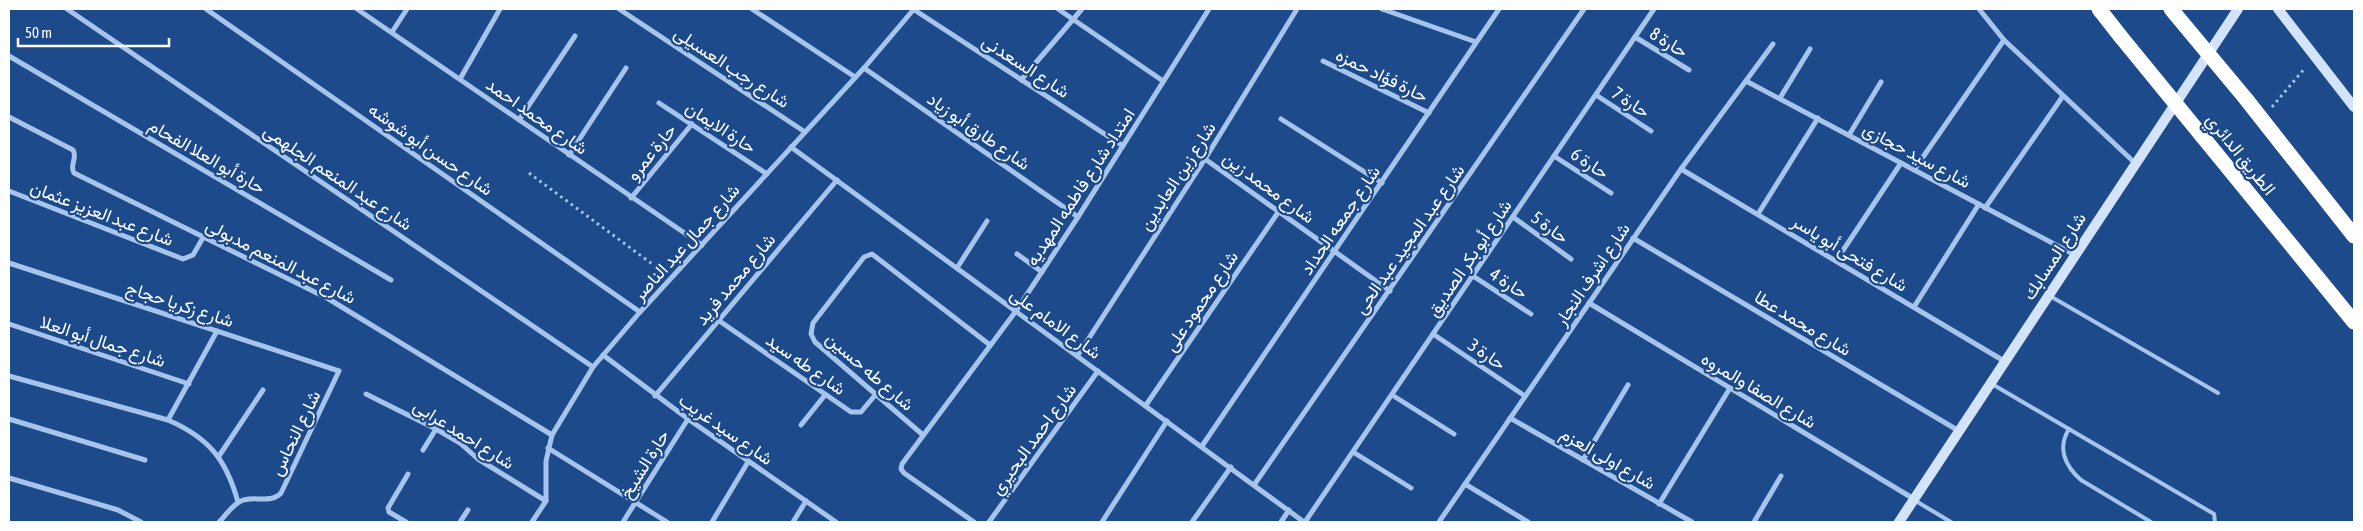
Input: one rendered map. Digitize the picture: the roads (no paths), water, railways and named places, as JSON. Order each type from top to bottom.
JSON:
[{"type":"highway","name":"الطريق الدائري","points":[[2099,9],[2354,322]]},
{"type":"highway","points":[[2171,9],[2246,99],[2354,236]]},
{"type":"street","name":"شارع عبد المنعم الجلهمى","points":[[67,9],[593,368]]},
{"type":"street","name":"شارع حسن أبو شوشه","points":[[206,9],[640,312]]},
{"type":"street","name":"شارع محمد احمد","points":[[357,9],[702,245]]},
{"type":"street","points":[[392,32],[407,9]]},
{"type":"street","points":[[460,79],[500,9]]},
{"type":"street","name":"شارع رجب العسيلى","points":[[619,9],[805,132]]},
{"type":"street","points":[[752,9],[855,77]]},
{"type":"street","name":"شارع جمال عبد الناصر","points":[[546,501],[548,448],[552,435],[593,368],[640,312],[864,68],[913,9]]},
{"type":"street","name":"شارع السعدنى","points":[[913,9],[1123,146]]},
{"type":"street","points":[[1058,9],[1163,81]]},
{"type":"street","points":[[1021,80],[1082,9]]},
{"type":"street","name":"امتداد شارع فاطمه المهديه","points":[[974,522],[904,473],[902,464],[1016,311],[1078,217],[1208,9]]},
{"type":"street","name":"شارع زين العابدين","points":[[1078,355],[1206,159],[1297,9]]},
{"type":"street","points":[[1382,9],[1476,42]]},
{"type":"street","name":"شارع جمعه الحداد","points":[[1202,446],[1499,9]]},
{"type":"street","name":"شارع عبد المجيد عبد الحى","points":[[1254,485],[1584,9]]},
{"type":"street","name":"شارع أبو بكر الصديق","points":[[1305,522],[1654,9]]},
{"type":"street","points":[[1979,9],[2004,40],[2135,162]]},
{"type":"street","name":"شارع المسابك","points":[[1899,522],[2135,162],[2238,9]]},
{"type":"street","points":[[2278,9],[2354,107]]},
{"type":"street","points":[[518,120],[575,36]]},
{"type":"street","name":"حارة 8","points":[[1635,37],[1689,70]]},
{"type":"street","points":[[1914,170],[2004,40]]},
{"type":"street","name":"شارع اشرف النجار","points":[[1439,522],[1681,169],[1774,44]]},
{"type":"street","points":[[1780,98],[1810,48]]},
{"type":"street","name":"حارة أبو العلا الفحام","points":[[9,56],[391,280]]},
{"type":"street","name":"حارة فؤاد حمزه","points":[[1323,61],[1429,113]]},
{"type":"street","points":[[569,155],[626,68]]},
{"type":"street","name":"شارع طارق أبو زياد","points":[[864,68],[1078,217]]},
{"type":"street","name":"شارع سيد حجازى","points":[[1746,81],[2074,255]]},
{"type":"street","points":[[1849,135],[1881,82]]},
{"type":"street","name":"حارة 7","points":[[1596,95],[1651,131]]},
{"type":"street","points":[[1985,208],[2063,96]]},
{"type":"street","name":"حارة الايمان","points":[[659,103],[767,174]]},
{"type":"street","name":"شارع عبد المنعم مدبولى","points":[[9,117],[73,150],[75,155],[72,167],[74,173],[334,302],[552,435]]},
{"type":"street","points":[[1758,214],[1818,118]]},
{"type":"street","points":[[1281,119],[1382,183]]},
{"type":"street","name":"حارة عمرو","points":[[631,198],[692,124]]},
{"type":"street","name":"شارع الامام على","points":[[791,147],[1305,522]]},
{"type":"street","name":"حارة 6","points":[[1554,156],[1612,193]]},
{"type":"street","name":"شارع محمد زين","points":[[1206,159],[1390,291]]},
{"type":"street","points":[[1836,260],[1901,163]]},
{"type":"street","name":"شارع فتحى أبو ياسر","points":[[1681,169],[2004,361]]},
{"type":"street","name":"شارع محمد فريد","points":[[655,396],[837,180]]},
{"type":"street","name":"شارع عبد العزيز عثمان","points":[[9,192],[183,259],[193,255],[204,236]]},
{"type":"street","points":[[1914,307],[1979,204]]},
{"type":"street","name":"شارع محمود على","points":[[1146,406],[1279,211]]},
{"type":"street","name":"حارة 5","points":[[1513,217],[1571,259]]},
{"type":"street","points":[[957,268],[987,221]]},
{"type":"street","name":"شارع محمد عطا","points":[[1634,238],[1959,431]]},
{"type":"street","name":"شارع طه حسين","points":[[923,435],[815,342],[811,334],[813,323],[866,255],[874,254],[990,345]]},
{"type":"street","points":[[1018,254],[1042,272]]},
{"type":"street","name":"شارع زكريا حجاج","points":[[9,263],[335,368],[340,373]]},
{"type":"street","name":"حارة 4","points":[[1473,276],[1531,314]]},
{"type":"street","name":"شارع الصفا والمروه","points":[[1589,303],[1914,500]]},
{"type":"street","name":"شارع طه سيد","points":[[718,320],[851,412],[858,413],[876,394]]},
{"type":"street","name":"شارع جمال أبو العلا","points":[[9,324],[189,384]]},
{"type":"street","points":[[168,420],[218,330]]},
{"type":"street","name":"حارة 3","points":[[1433,334],[1525,396]]},
{"type":"street","name":"شارع سيد غريب","points":[[603,355],[655,396],[836,522]]},
{"type":"street","name":"شارع احمد البحيري","points":[[989,522],[1098,371]]},
{"type":"street","name":"شارع النحاس","points":[[238,502],[274,498],[281,493],[340,373]]},
{"type":"street","points":[[9,376],[168,420],[204,440],[219,456],[232,478],[238,502],[219,522]]},
{"type":"street","points":[[1583,460],[1628,385]]},
{"type":"street","points":[[1659,504],[1730,388]]},
{"type":"street","points":[[219,456],[263,390]]},
{"type":"street","name":"شارع احمد عرابى","points":[[366,394],[460,443],[478,459],[546,501]]},
{"type":"street","points":[[801,425],[825,395]]},
{"type":"street","points":[[1392,395],[1454,434]]},
{"type":"street","name":"شارع اولى العزم","points":[[1510,418],[1692,522]]},
{"type":"street","points":[[9,419],[145,460]]},
{"type":"street","name":"حارة الشيخ","points":[[623,522],[688,419]]},
{"type":"street","points":[[1102,522],[1167,421]]},
{"type":"street","points":[[424,450],[436,429]]},
{"type":"street","points":[[548,448],[667,522]]},
{"type":"street","points":[[1353,452],[1411,488]]},
{"type":"street","points":[[712,522],[748,462]]},
{"type":"street","points":[[1192,522],[1231,467]]},
{"type":"street","points":[[406,522],[389,512],[388,508],[408,474]]},
{"type":"street","points":[[1754,522],[1781,476]]},
{"type":"street","points":[[9,478],[118,510],[141,522]]},
{"type":"street","points":[[1465,484],[1528,522]]},
{"type":"street","points":[[532,522],[546,501]]},
{"type":"street","points":[[793,522],[806,501]]},
{"type":"street","points":[[460,522],[468,510]]},
{"type":"street","points":[[1281,522],[1289,510]]},
{"type":"street","points":[[394,522],[397,517]]},
{"type":"lane","points":[[2048,295],[2218,393]]},
{"type":"lane","points":[[1990,383],[2214,514],[2215,522]]},
{"type":"lane","points":[[2069,429],[2062,446],[2062,453],[2073,473],[2081,480],[2151,522]]},
{"type":"lane","points":[[1914,500],[1952,522]]}]
